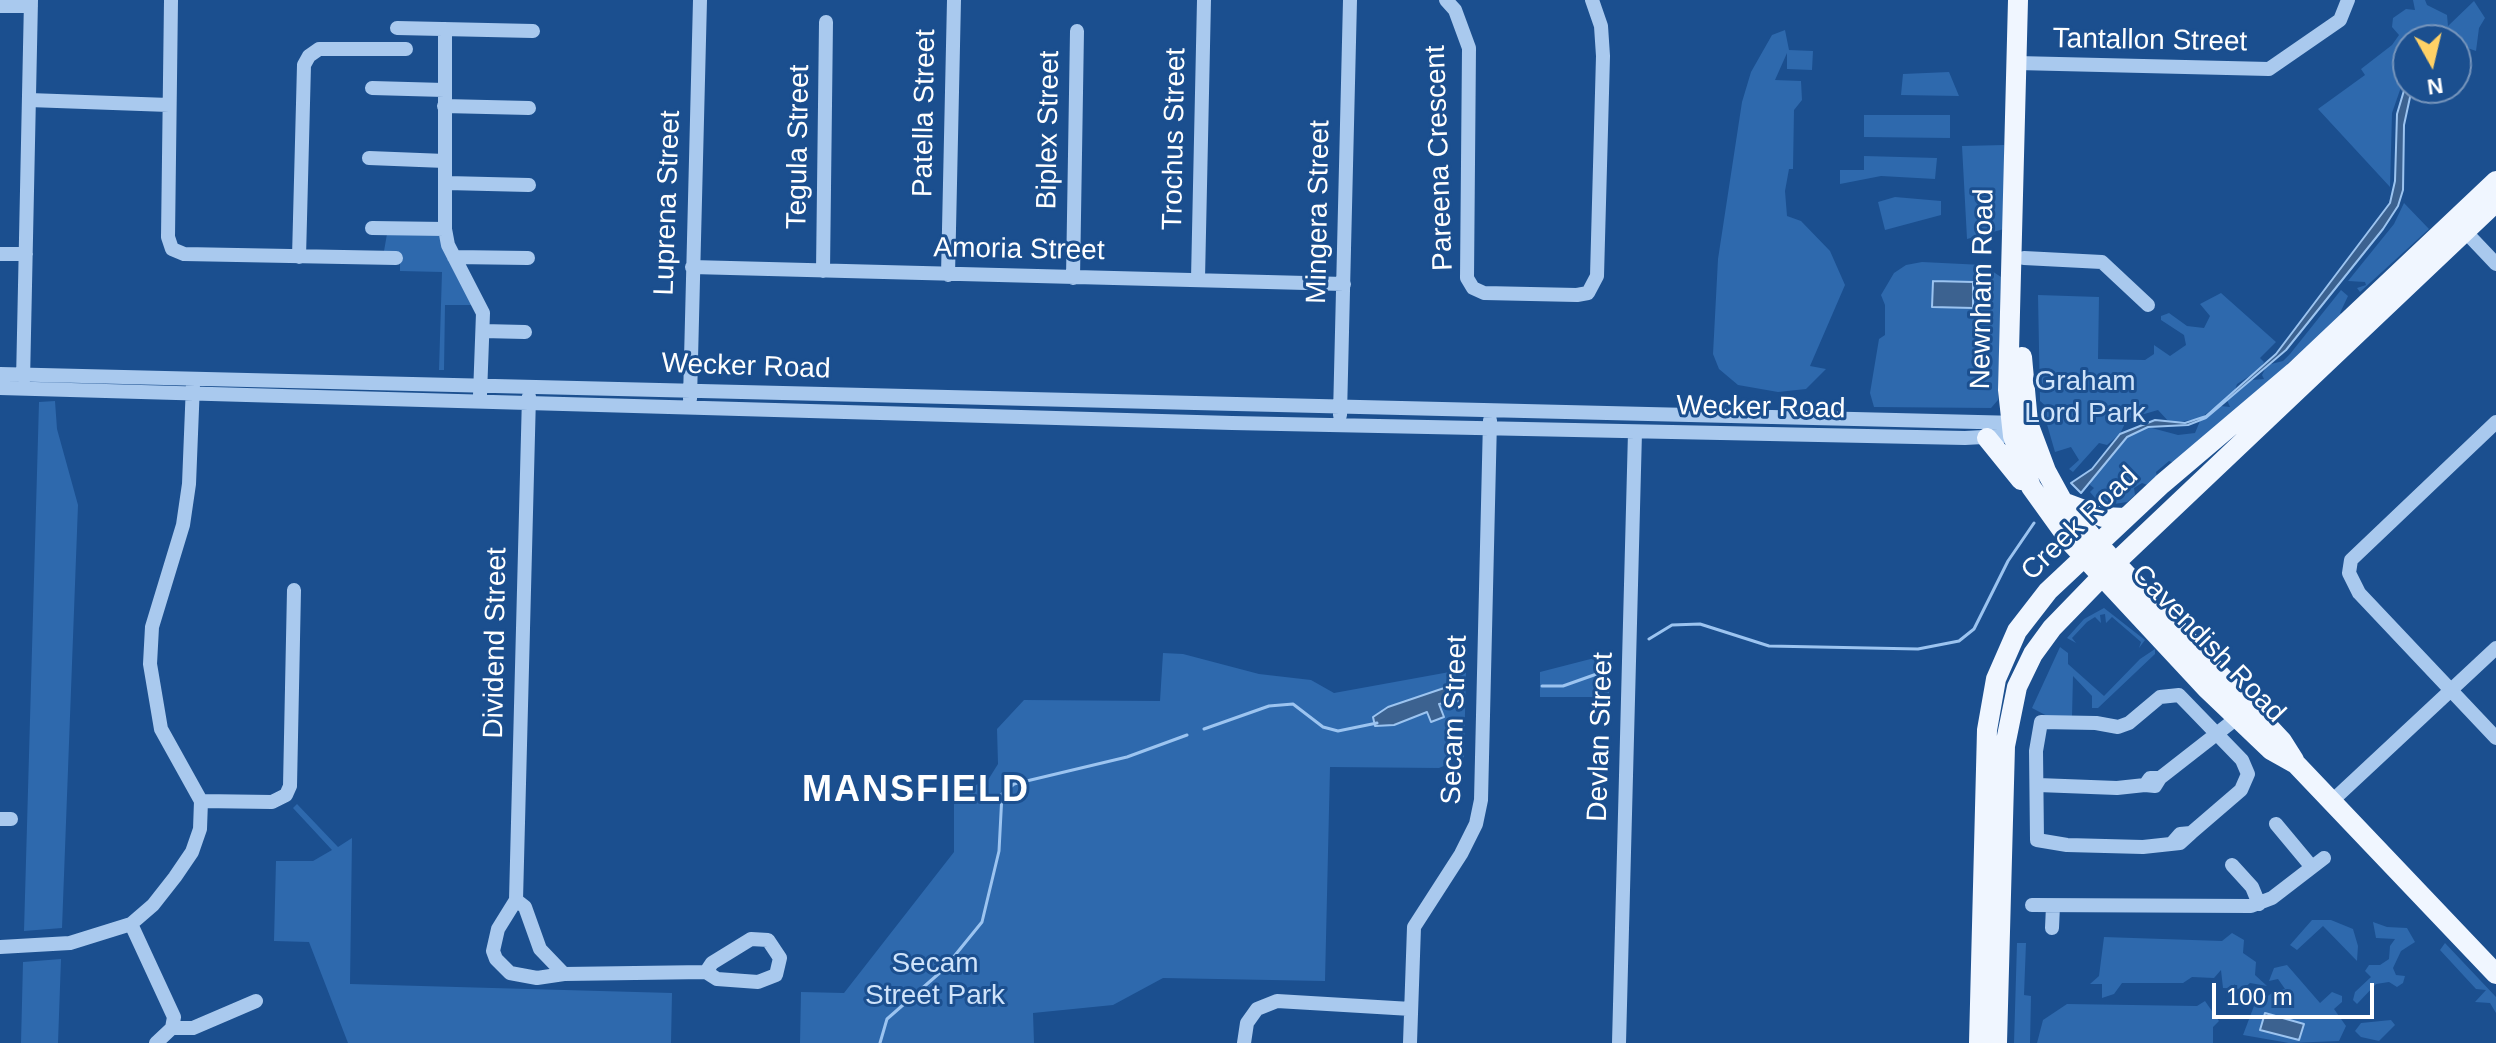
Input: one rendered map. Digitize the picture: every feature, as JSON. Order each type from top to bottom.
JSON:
[{"type":"main road","name":"Newnham Road","points":[[2018,0],[2022,63],[2024,258],[2021,429],[2091,550]]},
{"type":"main road","name":"Newnham Road","points":[[2030,0],[2022,63],[2008,390],[2021,429],[2031,487],[2059,529],[2091,550]]},
{"type":"main road","name":"Creek Road","points":[[1997,1043],[2007,730],[2017,687],[2033,654],[2080,598],[2460,226],[2496,181]]},
{"type":"main road","name":"Creek Road","points":[[1979,1043],[1988,713],[1996,679],[2009,646],[2048,591],[2125,518],[2460,226],[2496,202]]},
{"type":"main road","points":[[1987,438],[2031,487]]},
{"type":"main road","points":[[2063,502],[2103,517],[2125,518]]},
{"type":"main road","points":[[2048,591],[2061,550],[2059,529]]},
{"type":"main road","points":[[2080,598],[2132,593],[2140,541]]},
{"type":"main road","name":"Cavendish Road","points":[[2091,550],[2243,712],[2271,750],[2296,764],[2496,974]]},
{"type":"street","points":[[171,0],[168,237],[172,249],[184,254],[396,258]]},
{"type":"street","name":"Luprena Street","points":[[689,408],[700,0]]},
{"type":"street","name":"Patella Street","points":[[948,275],[954,0]]},
{"type":"street","name":"Trochus Street","points":[[1198,279],[1204,0]]},
{"type":"street","name":"Mingera Street","points":[[1340,424],[1350,0]]},
{"type":"street","name":"Pareena Crescent","points":[[1446,0],[1455,10],[1469,48],[1467,278],[1473,288],[1484,293],[1577,295],[1588,293],[1597,276],[1603,56],[1601,26],[1592,0]]},
{"type":"street","name":"Tantallon Street","points":[[2022,63],[2269,69],[2340,20],[2348,0]]},
{"type":"street","points":[[0,6],[31,3],[23,382]]},
{"type":"street","name":"Tegula Street","points":[[823,271],[826,22]]},
{"type":"street","points":[[299,257],[304,65],[309,56],[319,49],[445,29],[533,31]]},
{"type":"street","points":[[445,29],[445,229],[454,257],[479,303],[483,331],[480,393]]},
{"type":"street","name":"Biplex Street","points":[[1073,278],[1077,31]]},
{"type":"street","points":[[391,38],[406,49]]},
{"type":"street","points":[[372,88],[529,108]]},
{"type":"street","points":[[29,100],[169,105]]},
{"type":"street","points":[[369,158],[445,161]]},
{"type":"street","points":[[447,183],[529,185]]},
{"type":"street","points":[[2460,226],[2496,264]]},
{"type":"street","points":[[376,257],[374,231],[445,229]]},
{"type":"street","points":[[0,254],[26,254]]},
{"type":"street","points":[[454,257],[528,258]]},
{"type":"street","points":[[2024,258],[2102,262],[2148,305]]},
{"type":"street","name":"Amoria Street","points":[[692,267],[1344,284]]},
{"type":"street","points":[[483,331],[525,332]]},
{"type":"street","name":"Wecker Road","points":[[0,374],[23,382]]},
{"type":"street","name":"Wecker Road","points":[[0,388],[23,382],[193,385],[528,395],[689,408],[1635,432],[1987,438],[2021,429]]},
{"type":"street","points":[[0,947],[70,943],[131,924],[153,905],[192,852],[200,829],[201,801],[161,729],[150,664],[152,627],[183,525],[189,484],[193,385]]},
{"type":"street","name":"Wecker Road","points":[[528,395],[690,391],[1490,411],[2021,429]]},
{"type":"street","name":"Dividend Street","points":[[522,975],[502,968],[493,951],[498,929],[516,900],[528,395]]},
{"type":"street","points":[[944,398],[944,415]]},
{"type":"street","points":[[1051,417],[1052,401]]},
{"type":"street","points":[[1490,411],[1490,428]]},
{"type":"street","points":[[2496,422],[2351,560],[2351,582],[2359,593],[2496,738]]},
{"type":"street","name":"Secam Street","points":[[1410,1043],[1414,927],[1461,854],[1476,824],[1481,800],[1490,428]]},
{"type":"street","name":"Devlan Street","points":[[1619,1043],[1635,432]]},
{"type":"street","points":[[201,801],[272,802],[286,795],[290,786],[294,590]]},
{"type":"street","points":[[2332,801],[2496,648]]},
{"type":"street","points":[[2171,693],[2183,698],[2247,767],[2247,778],[2241,790],[2191,833],[2180,834],[2173,842],[2143,847],[2042,843],[2035,834],[2038,785],[2036,751],[2041,722],[2096,723],[2118,727],[2129,723],[2156,699],[2171,693]]},
{"type":"street","points":[[2038,785],[2155,786],[2160,778],[2243,712]]},
{"type":"street","points":[[2032,905],[2230,908],[2259,904],[2272,898],[2317,862],[2276,824]]},
{"type":"street","points":[[2232,865],[2252,887],[2259,904]]},
{"type":"street","points":[[516,900],[525,907],[540,949],[564,974]]},
{"type":"street","points":[[2052,928],[2053,906]]},
{"type":"street","points":[[131,924],[174,1017],[172,1028],[156,1043]]},
{"type":"street","points":[[522,975],[537,978],[564,974],[706,972],[717,979],[768,980],[776,975],[780,958],[768,940],[751,939],[712,963],[706,972]]},
{"type":"street","points":[[522,975],[533,965],[540,949]]},
{"type":"street","points":[[172,1028],[193,1028],[256,1001]]},
{"type":"street","points":[[1244,1043],[1247,1023],[1257,1009],[1277,1001],[1411,1009]]},
{"type":"green space","points":[[2413,0],[2425,0],[2427,5],[2447,15],[2448,24],[2392,24],[2393,18],[2406,9],[2415,10]]},
{"type":"green space","points":[[2474,1],[2485,18],[2479,28],[2476,51],[2472,50],[2472,24],[2450,24]]},
{"type":"green space","points":[[1785,30],[1789,50],[1813,51],[1812,70],[1787,69],[1787,53],[1775,80],[1801,81],[1802,100],[1794,110],[1793,169],[1789,169],[1785,191],[1787,216],[1801,221],[1830,251],[1845,285],[1810,366],[1826,369],[1806,389],[1778,392],[1738,385],[1719,369],[1713,354],[1718,259],[1742,102],[1751,72],[1772,35]]},
{"type":"green space","points":[[2392,45],[2392,104],[2395,104],[2392,113],[2390,187],[2318,109],[2365,75],[2361,69]]},
{"type":"green space","points":[[1949,72],[1959,96],[1901,95],[1903,74]]},
{"type":"green space","points":[[1864,115],[1950,115],[1950,138],[1864,137]]},
{"type":"green space","points":[[2004,145],[2004,229],[1967,239],[1962,146]]},
{"type":"green space","points":[[1864,156],[1937,158],[1935,179],[1881,176],[1840,184],[1840,170],[1864,170]]},
{"type":"green space","points":[[1895,197],[1941,201],[1941,215],[1885,230],[1878,202]]},
{"type":"green space","points":[[2404,203],[2429,229],[2360,292],[2357,288],[2366,285],[2365,282],[2348,281],[2394,224]]},
{"type":"green space","points":[[387,234],[439,235],[474,305],[445,305],[444,370],[439,370],[442,272],[400,271],[400,253],[384,251]]},
{"type":"green space","points":[[1922,262],[1983,265],[2001,277],[1998,400],[1991,408],[1874,407],[1870,393],[1879,339],[1885,335],[1885,305],[1881,295],[1894,273],[1906,265]]},
{"type":"green space","points":[[2341,290],[2348,296],[2340,313],[2345,316],[2174,463],[2169,461],[2156,472],[2157,477],[2150,486],[2142,483],[2134,488],[2135,495],[2127,502],[2102,506],[2090,492],[2094,488],[2090,485],[2091,478],[2121,442],[2134,432],[2148,427],[2178,435],[2195,433],[2200,421],[2221,406],[2230,407],[2227,400],[2252,380],[2264,379],[2262,375],[2267,365],[2283,361],[2290,354]]},
{"type":"green space","name":"Graham Lord Park","points":[[2221,293],[2276,342],[2260,358],[2264,362],[2259,370],[2237,384],[2234,393],[2199,419],[2170,423],[2158,410],[2127,419],[2120,434],[2107,445],[2099,443],[2073,472],[2069,469],[2079,460],[2071,447],[2055,452],[2044,414],[2047,407],[2040,401],[2038,295],[2099,297],[2098,359],[2145,360],[2154,354],[2154,345],[2170,356],[2186,345],[2184,335],[2161,320],[2161,316],[2169,313],[2187,326],[2204,328],[2210,316],[2200,304]]},
{"type":"green space","points":[[55,401],[57,429],[78,505],[62,928],[24,931],[39,402]]},
{"type":"green space","points":[[2104,608],[2145,640],[2139,648],[2141,642],[2112,617],[2106,623],[2105,614],[2100,615],[2101,623],[2095,617],[2087,622],[2072,638],[2076,643],[2067,638],[2084,619]]},
{"type":"green space","points":[[2060,647],[2068,653],[2068,664],[2104,696],[2140,659],[2155,649],[2155,654],[2098,708],[2092,708],[2092,696],[2073,676],[2072,717],[2051,718],[2032,708]]},
{"type":"green space","name":"Secam Street Park","points":[[1163,653],[1183,654],[1259,674],[1311,680],[1334,693],[1466,669],[1464,757],[1439,768],[1330,767],[1325,981],[1163,978],[1113,1005],[1033,1013],[1034,1043],[800,1043],[801,992],[844,993],[954,852],[954,794],[988,780],[998,764],[997,729],[1024,700],[1160,701]]},
{"type":"green space","points":[[1610,654],[1609,697],[1540,697],[1540,672]]},
{"type":"green space","points":[[297,804],[338,847],[352,838],[350,984],[672,993],[671,1043],[348,1043],[309,942],[274,941],[276,861],[313,861],[332,850],[293,808]]},
{"type":"green space","points":[[2312,920],[2331,920],[2353,929],[2358,946],[2357,961],[2323,926],[2297,950],[2290,945]]},
{"type":"green space","points":[[2373,922],[2387,927],[2407,928],[2415,942],[2401,951],[2393,968],[2396,975],[2405,976],[2403,983],[2397,987],[2389,982],[2376,984],[2357,1004],[2353,1000],[2355,992],[2371,977],[2365,971],[2369,965],[2380,965],[2389,959],[2390,946],[2395,939],[2376,938]]},
{"type":"green space","points":[[2232,933],[2244,940],[2243,953],[2256,962],[2255,975],[2267,986],[2250,983],[2243,989],[2223,988],[2221,970],[2214,978],[2192,977],[2183,983],[2122,983],[2114,994],[2102,998],[2102,984],[2090,984],[2099,976],[2104,937],[2222,941]]},
{"type":"green space","points":[[2017,943],[2026,943],[2024,995],[2031,996],[2030,1043],[2014,1043]]},
{"type":"green space","points":[[2445,943],[2496,997],[2496,1013],[2490,1003],[2475,1002],[2486,990],[2476,989],[2440,950]]},
{"type":"green space","points":[[61,959],[58,1043],[21,1043],[23,962]]},
{"type":"green space","points":[[2287,965],[2320,1003],[2332,992],[2342,996],[2342,1002],[2334,1009],[2346,1026],[2339,1041],[2289,1043],[2243,1035],[2254,1006],[2276,990],[2285,989],[2278,979],[2269,981],[2274,968]]},
{"type":"green space","points":[[2205,1001],[2219,1021],[2213,1027],[2213,1043],[2037,1043],[2043,1020],[2067,1004],[2197,1006]]},
{"type":"green space","points":[[2391,1020],[2395,1025],[2379,1041],[2361,1037],[2355,1031],[2361,1023]]},
{"type":"shaded area","points":[[2400,104],[2409,104],[2404,125],[2403,190],[2398,206],[2286,350],[2206,418],[2188,425],[2148,427],[2127,437],[2081,493],[2071,483],[2092,469],[2120,434],[2155,420],[2185,423],[2206,416],[2276,354],[2390,203],[2395,181]]},
{"type":"shaded area","points":[[1933,281],[1973,282],[1973,308],[1932,307]]},
{"type":"shaded area","points":[[1456,684],[1463,686],[1463,700],[1439,704],[1444,717],[1431,722],[1427,712],[1394,725],[1375,726],[1373,717],[1388,707]]},
{"type":"shaded area","points":[[2265,1013],[2304,1024],[2299,1040],[2260,1030]]},
{"type":"waterway","points":[[1649,639],[1672,625],[1700,624],[1769,646],[1918,649],[1959,641],[1974,629],[2008,561],[2034,523]]},
{"type":"waterway","points":[[1542,686],[1563,686],[1608,670]]},
{"type":"waterway","points":[[1204,729],[1269,706],[1293,704],[1323,727],[1338,731],[1377,723]]},
{"type":"waterway","points":[[880,1043],[887,1019],[943,970],[982,922],[999,851],[1002,794],[1014,784],[1127,757],[1187,735]]},
{"type":"district","name":"MANSFIELD","points":[[916,791]]}]
